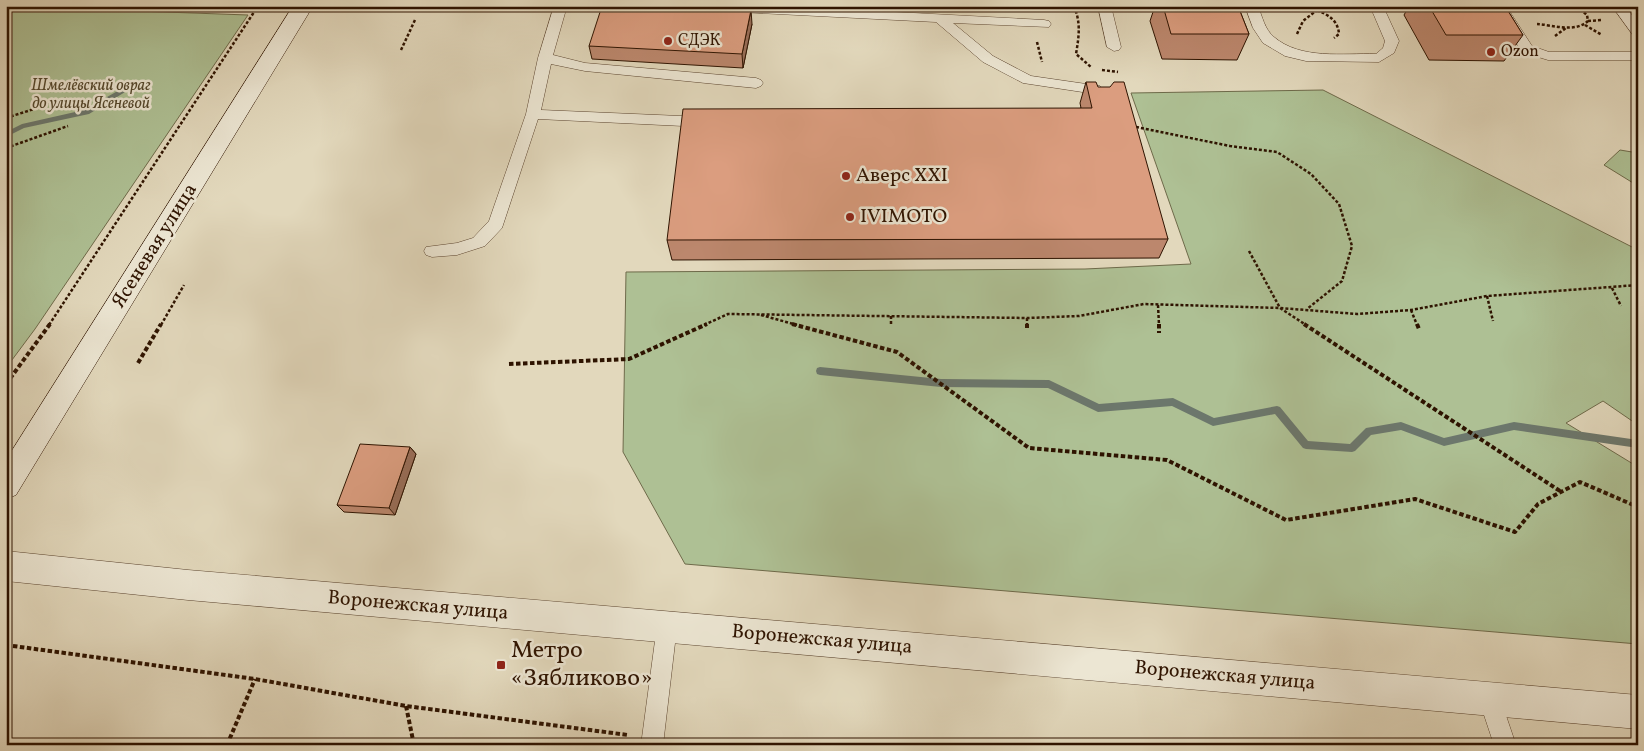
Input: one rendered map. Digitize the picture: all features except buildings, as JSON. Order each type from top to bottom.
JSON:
[{"type":"street","name":"Ясеневая улица","points":[[6,486],[303,6]]},
{"type":"street","name":"Воронежская улица","points":[[6,566],[188,586],[667,626],[1638,712]]},
{"type":"lane","points":[[434,245],[479,242],[496,224],[533,114],[544,58],[560,6]]},
{"type":"lane","points":[[699,6],[1039,24]]},
{"type":"lane","points":[[1104,6],[1114,47]]},
{"type":"lane","points":[[1251,6],[1260,28],[1273,44],[1290,53],[1306,57],[1379,58],[1389,50],[1392,41],[1376,6]]},
{"type":"lane","points":[[1499,6],[1527,49],[1541,54],[1638,56]]},
{"type":"lane","points":[[1618,6],[1638,32]]},
{"type":"lane","points":[[940,19],[988,59],[1028,80],[1095,88],[1098,102]]},
{"type":"lane","points":[[544,58],[585,67],[756,83]]},
{"type":"lane","points":[[533,114],[715,122]]},
{"type":"lane","points":[[652,742],[667,626]]},
{"type":"lane","points":[[1490,700],[1505,745]]},
{"type":"path","points":[[6,384],[55,317],[258,6]]},
{"type":"path","points":[[1074,6],[1079,19],[1080,30],[1076,54],[1089,66],[1118,72]]},
{"type":"path","points":[[1273,44],[1290,39],[1300,30],[1302,21],[1317,10],[1318,6]]},
{"type":"path","points":[[1510,23],[1549,24],[1567,28],[1581,27],[1587,24],[1588,17],[1576,6]]},
{"type":"path","points":[[1317,10],[1336,22],[1339,34],[1332,39]]},
{"type":"path","points":[[401,50],[416,20]]},
{"type":"path","points":[[1039,24],[1046,82]]},
{"type":"path","points":[[1300,30],[1306,34]]},
{"type":"path","points":[[6,118],[68,98]]},
{"type":"path","points":[[1134,121],[1136,128],[1277,152],[1311,174],[1339,204],[1352,246],[1342,281],[1306,310]]},
{"type":"path","points":[[6,148],[68,126]]},
{"type":"path","points":[[1249,251],[1280,308],[1560,492]]},
{"type":"path","points":[[138,363],[184,285]]},
{"type":"path","points":[[509,364],[629,359],[728,314],[1027,318],[1079,316],[1144,304],[1280,308],[1357,314],[1411,310],[1487,296],[1638,285]]},
{"type":"path","points":[[1612,288],[1621,306]]},
{"type":"path","points":[[1487,296],[1494,321]]},
{"type":"path","points":[[1158,305],[1159,333]]},
{"type":"path","points":[[1411,310],[1419,329]]},
{"type":"path","points":[[756,314],[897,352],[1029,448],[1167,460],[1286,520],[1415,499],[1516,532],[1538,504],[1580,482],[1638,507]]},
{"type":"path","points":[[891,316],[891,324]]},
{"type":"path","points":[[1027,318],[1027,328]]},
{"type":"path","points":[[6,645],[255,679],[406,706],[652,742],[708,745]]},
{"type":"path","points":[[227,745],[255,679]]},
{"type":"path","points":[[406,706],[414,745]]},
{"type":"green space","name":"Шмелёвский овраг до улицы Ясеневой","points":[[25,7],[248,15],[35,329],[6,368],[6,9]]},
{"type":"green space","points":[[1323,90],[1638,250],[1638,425],[1603,401],[1566,423],[1638,467],[1638,644],[685,564],[623,452],[626,272],[1085,269],[1191,264],[1131,93]]},
{"type":"green space","points":[[1620,150],[1638,153],[1638,186],[1604,165]]},
{"type":"waterway","points":[[6,135],[22,126],[86,112],[132,86]]},
{"type":"waterway","points":[[820,371],[941,383],[1049,384],[1098,408],[1173,402],[1213,422],[1277,410],[1306,445],[1352,448],[1369,431],[1401,426],[1444,442],[1514,426],[1638,444]]},
{"type":"place","name":"СДЭК","points":[[668,41]]},
{"type":"place","name":"Ozon","points":[[1491,52]]},
{"type":"place","name":"Аверс XXI","points":[[846,176]]},
{"type":"place","name":"IVIMOTO","points":[[850,217]]},
{"type":"place","name":"Метро «Зябликово»","points":[[501,665]]}]
